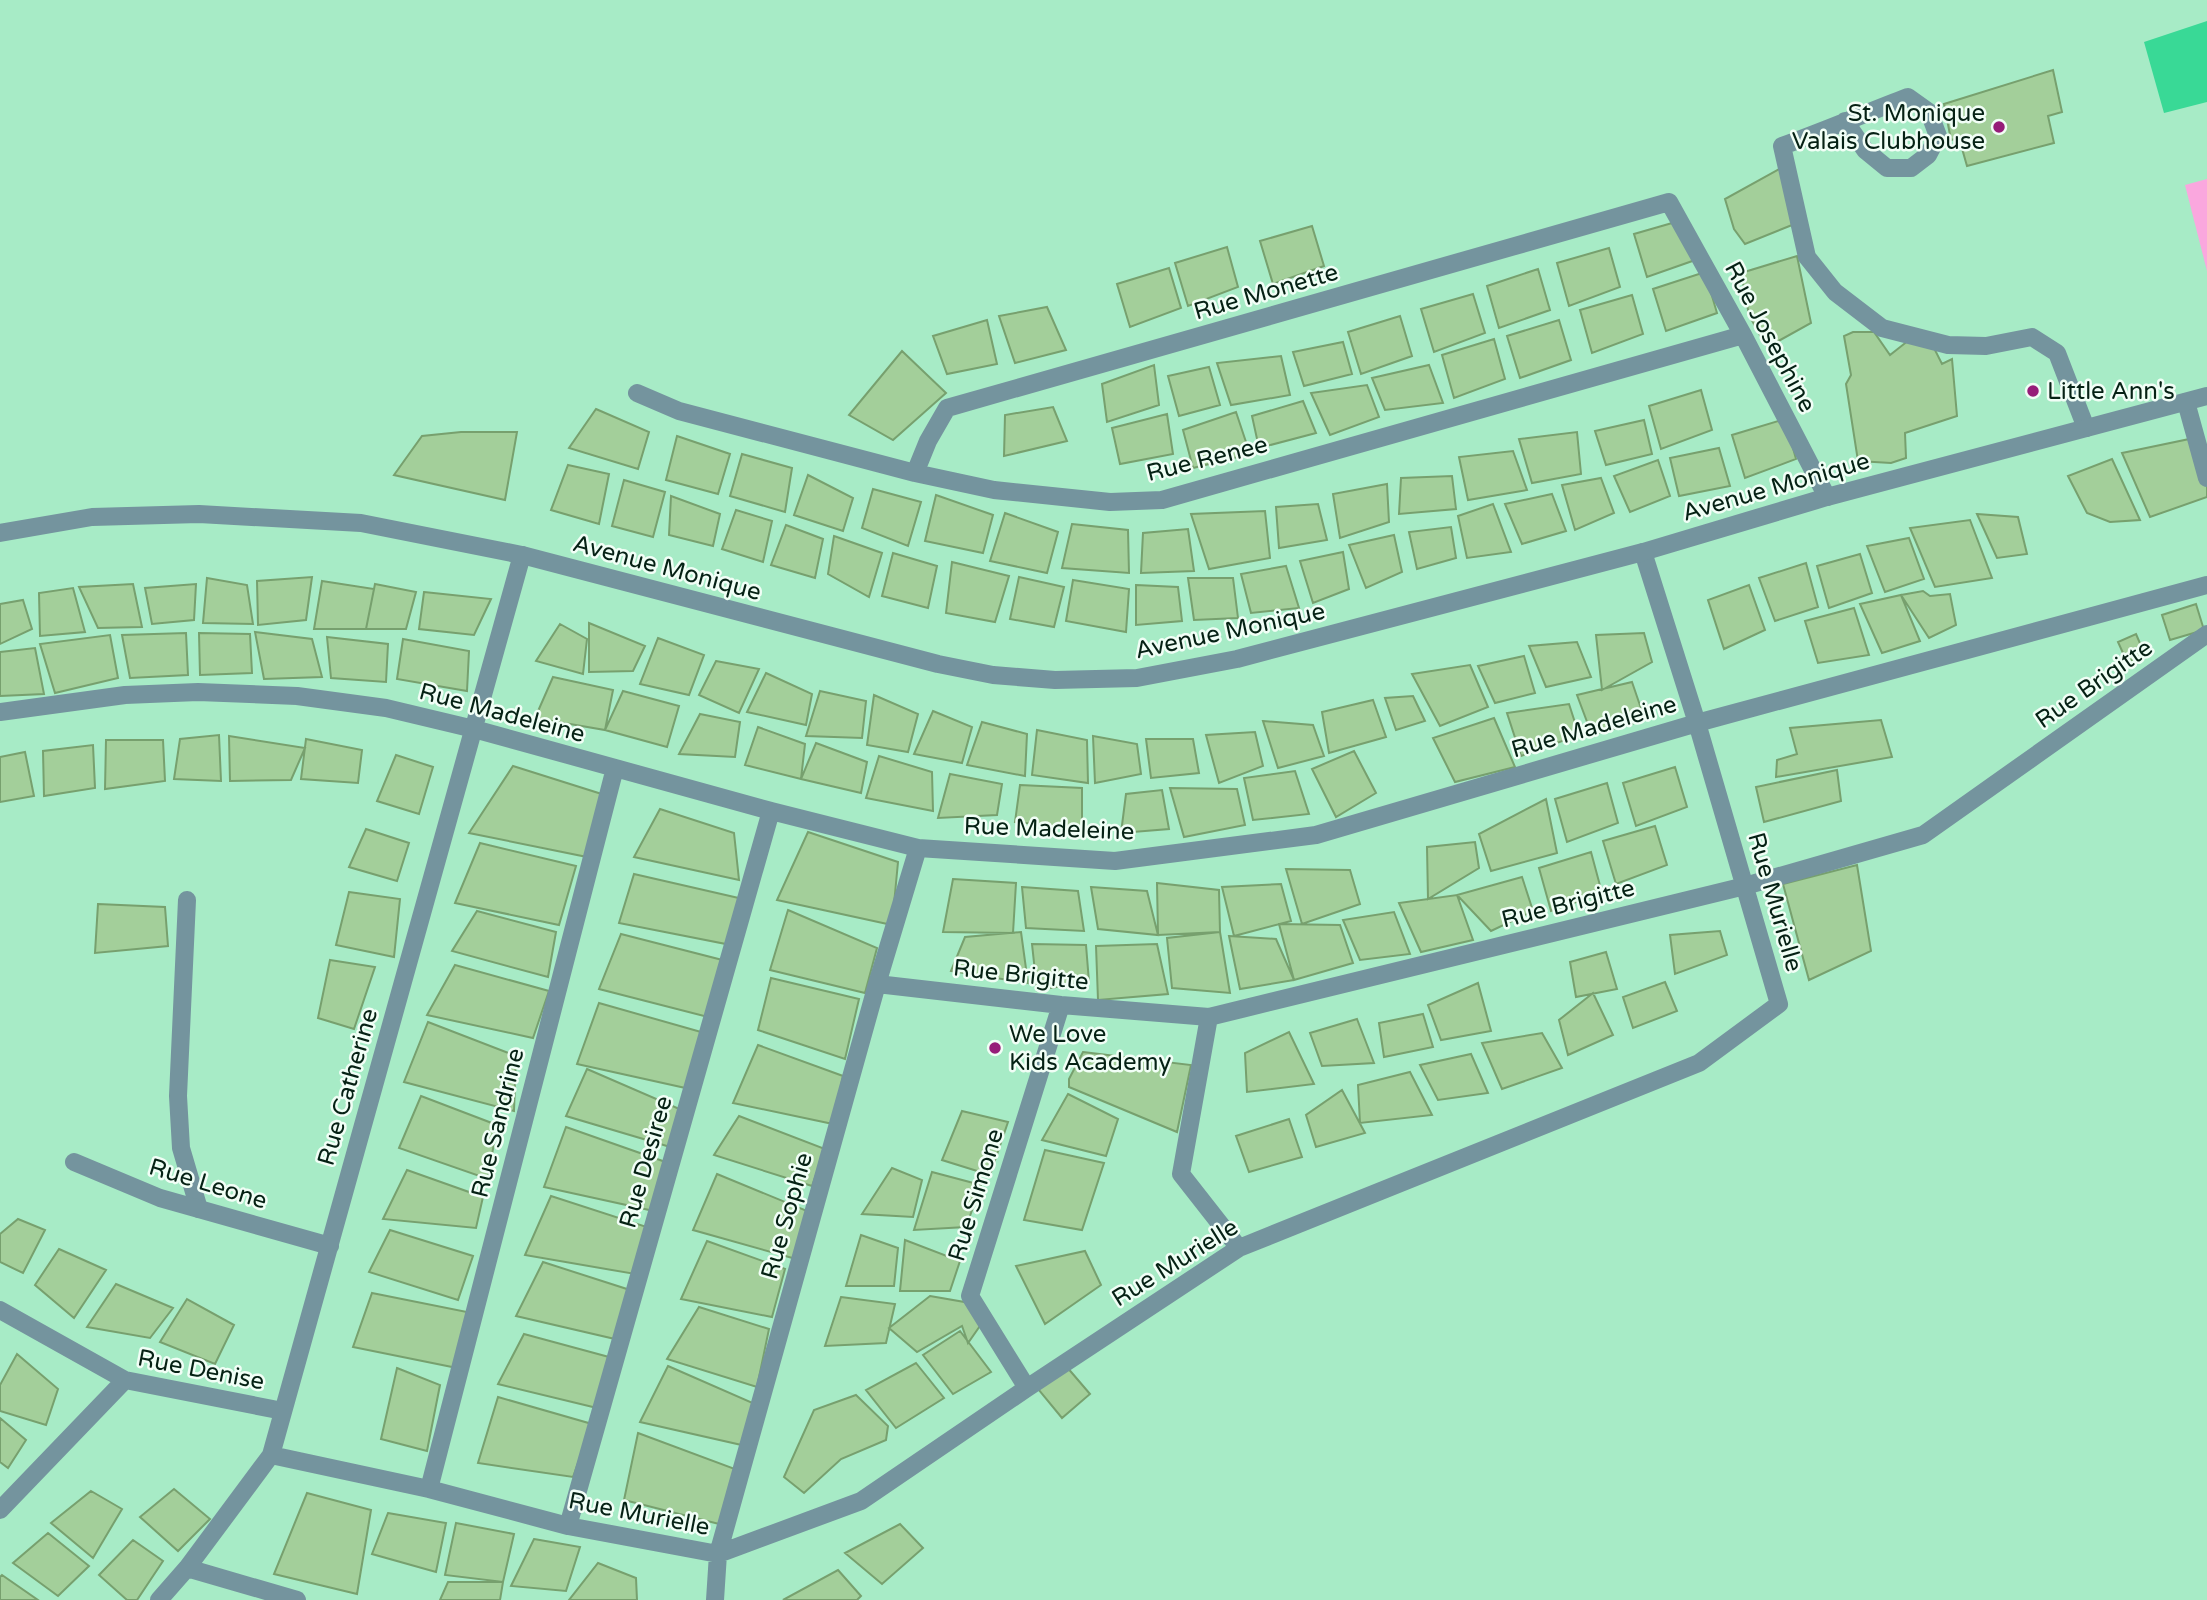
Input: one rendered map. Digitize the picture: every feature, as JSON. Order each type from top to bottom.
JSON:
[{"type":"street","points":[[1845,121],[1865,150],[1887,168],[1912,168],[1928,155],[1938,135],[1929,113],[1908,97],[1845,121],[1782,146],[1807,257],[1835,292],[1882,328],[1948,345],[1986,345],[2032,337],[2057,353],[2086,428]]},
{"type":"street","name":"Rue Josephine","points":[[1669,202],[1743,335],[1826,497]]},
{"type":"street","name":"Rue Monette","points":[[915,473],[928,441],[947,408],[1669,202]]},
{"type":"street","name":"Rue Renee","points":[[637,393],[679,411],[915,473],[994,490],[1110,502],[1162,500],[1743,335]]},
{"type":"street","name":"Avenue Monique","points":[[0,533],[92,517],[199,514],[361,523],[522,555],[938,664],[993,675],[1055,680],[1137,678],[1237,659],[1643,552],[1826,497],[2207,396]]},
{"type":"street","points":[[2186,402],[2207,478]]},
{"type":"street","name":"Rue Murielle","points":[[271,1455],[429,1489],[568,1526],[718,1554],[861,1501],[1239,1248],[1699,1062],[1779,1004],[1697,723],[1643,552]]},
{"type":"street","name":"Rue Catherine","points":[[159,1600],[187,1569],[271,1455],[522,555]]},
{"type":"street","name":"Rue Madeleine","points":[[0,712],[125,695],[198,692],[297,696],[373,706],[474,729],[771,811],[918,848],[1115,861],[1316,835],[1697,723],[2207,585]]},
{"type":"street","name":"Rue Brigitte","points":[[877,984],[1061,1005],[1209,1017],[1745,886],[1923,835],[2207,634]]},
{"type":"street","name":"Rue Sandrine","points":[[429,1489],[615,768]]},
{"type":"street","name":"Rue Desiree","points":[[568,1526],[771,811]]},
{"type":"street","name":"Rue Sophie","points":[[715,1600],[718,1554],[877,984],[918,848]]},
{"type":"street","points":[[187,900],[178,1096],[181,1149],[199,1209]]},
{"type":"street","name":"Rue Simone","points":[[1027,1388],[970,1296],[1061,1005]]},
{"type":"street","points":[[1209,1017],[1181,1174],[1239,1248]]},
{"type":"street","name":"Rue Leone","points":[[74,1162],[160,1198],[330,1246]]},
{"type":"street","name":"Rue Denise","points":[[0,1310],[125,1381],[283,1411]]},
{"type":"street","points":[[1,1507],[125,1381]]},
{"type":"street","points":[[187,1569],[297,1600]]},
{"type":"shaded area","points":[[2207,21],[2207,102],[2164,113],[2144,42]]},
{"type":"shaded area","points":[[2207,179],[2207,271],[2185,185]]},
{"type":"building","name":"St. Monique Valais Clubhouse","points":[[2053,70],[2062,112],[2048,116],[2054,143],[1967,166],[1959,138],[1951,140],[1944,104]]},
{"type":"building","points":[[1783,167],[1792,225],[1745,244],[1734,229],[1725,199]]},
{"type":"building","points":[[1686,219],[1698,259],[1647,277],[1634,234]]},
{"type":"building","points":[[1312,226],[1324,266],[1273,284],[1260,241]]},
{"type":"building","points":[[1227,247],[1238,287],[1188,306],[1175,263]]},
{"type":"building","points":[[1609,248],[1620,287],[1569,306],[1557,263]]},
{"type":"building","points":[[1797,256],[1811,323],[1773,344],[1762,339],[1749,315],[1741,273]]},
{"type":"building","points":[[1169,268],[1181,308],[1130,327],[1117,284]]},
{"type":"building","points":[[1538,269],[1550,310],[1499,328],[1487,286]]},
{"type":"building","points":[[1705,272],[1717,313],[1666,331],[1653,289]]},
{"type":"building","points":[[1473,294],[1485,333],[1434,352],[1421,309]]},
{"type":"building","points":[[1632,295],[1643,334],[1592,353],[1580,310]]},
{"type":"building","points":[[1047,307],[1066,350],[1015,363],[999,316]]},
{"type":"building","points":[[1400,316],[1412,356],[1361,374],[1348,332]]},
{"type":"building","points":[[987,320],[997,364],[947,374],[933,336]]},
{"type":"building","points":[[1559,320],[1571,360],[1520,378],[1507,336]]},
{"type":"building","points":[[1853,332],[1874,332],[1890,355],[1909,340],[1934,348],[1942,364],[1952,359],[1957,416],[1905,433],[1906,458],[1891,463],[1858,461],[1846,384],[1851,375],[1844,336]]},
{"type":"building","points":[[1494,339],[1505,379],[1454,398],[1442,355]]},
{"type":"building","points":[[1343,342],[1352,374],[1304,386],[1293,352]]},
{"type":"building","points":[[902,351],[946,393],[893,440],[849,415]]},
{"type":"building","points":[[1281,356],[1290,395],[1231,405],[1217,363]]},
{"type":"building","points":[[1154,365],[1159,405],[1107,422],[1102,384]]},
{"type":"building","points":[[1429,365],[1443,403],[1385,410],[1372,378]]},
{"type":"building","points":[[1209,367],[1220,405],[1179,416],[1168,376]]},
{"type":"building","points":[[1367,385],[1379,417],[1330,435],[1311,393]]},
{"type":"building","points":[[1701,390],[1712,430],[1661,449],[1649,406]]},
{"type":"building","points":[[1303,401],[1316,433],[1259,448],[1252,416]]},
{"type":"building","points":[[1053,407],[1067,441],[1004,456],[1005,415]]},
{"type":"building","points":[[596,409],[649,432],[638,469],[569,448]]},
{"type":"building","points":[[1236,412],[1250,454],[1193,468],[1183,430]]},
{"type":"building","points":[[1167,414],[1173,454],[1120,464],[1112,428]]},
{"type":"building","points":[[1785,419],[1796,459],[1745,478],[1732,435]]},
{"type":"building","points":[[1644,420],[1652,454],[1606,465],[1595,431]]},
{"type":"building","points":[[461,432],[517,432],[505,500],[394,475],[422,436]]},
{"type":"building","points":[[1577,432],[1581,474],[1532,483],[1519,439]]},
{"type":"building","points":[[677,436],[730,454],[718,494],[666,480]]},
{"type":"building","points":[[2199,437],[2207,468],[2207,497],[2150,517],[2122,453]]},
{"type":"building","points":[[1719,448],[1730,486],[1679,496],[1670,458]]},
{"type":"building","points":[[1513,451],[1527,490],[1468,500],[1459,457]]},
{"type":"building","points":[[742,454],[792,468],[785,512],[730,496]]},
{"type":"building","points":[[2112,459],[2140,520],[2110,522],[2087,513],[2068,476]]},
{"type":"building","points":[[1658,460],[1670,496],[1630,512],[1614,476]]},
{"type":"building","points":[[568,465],[609,474],[599,524],[551,510]]},
{"type":"building","points":[[808,475],[853,498],[843,531],[794,515]]},
{"type":"building","points":[[1452,476],[1456,509],[1399,514],[1401,478]]},
{"type":"building","points":[[1601,478],[1614,513],[1575,530],[1562,485]]},
{"type":"building","points":[[624,480],[665,492],[653,537],[612,526]]},
{"type":"building","points":[[1387,484],[1389,522],[1340,538],[1333,494]]},
{"type":"building","points":[[873,489],[921,502],[908,546],[862,528]]},
{"type":"building","points":[[1552,494],[1566,531],[1522,544],[1505,504]]},
{"type":"building","points":[[936,495],[993,515],[983,553],[925,541]]},
{"type":"building","points":[[671,496],[720,514],[713,546],[669,535]]},
{"type":"building","points":[[1318,504],[1327,540],[1279,548],[1276,507]]},
{"type":"building","points":[[1493,504],[1511,552],[1467,558],[1458,516]]},
{"type":"building","points":[[736,510],[772,521],[763,562],[722,549]]},
{"type":"building","points":[[1265,511],[1270,558],[1209,569],[1191,514]]},
{"type":"building","points":[[1005,513],[1058,532],[1047,573],[990,561]]},
{"type":"building","points":[[1977,514],[2018,517],[2027,554],[1997,558]]},
{"type":"building","points":[[1970,520],[1992,578],[1935,587],[1910,528]]},
{"type":"building","points":[[1072,524],[1128,530],[1129,573],[1062,568]]},
{"type":"building","points":[[786,525],[823,539],[815,578],[771,565]]},
{"type":"building","points":[[1451,527],[1456,558],[1417,569],[1409,532]]},
{"type":"building","points":[[1188,529],[1194,571],[1141,573],[1143,533]]},
{"type":"building","points":[[1394,535],[1402,572],[1366,588],[1349,545]]},
{"type":"building","points":[[834,536],[882,553],[869,597],[828,574]]},
{"type":"building","points":[[1909,538],[1924,579],[1885,592],[1867,546]]},
{"type":"building","points":[[1343,552],[1349,589],[1313,603],[1300,561]]},
{"type":"building","points":[[893,553],[937,566],[928,608],[882,596]]},
{"type":"building","points":[[1860,554],[1872,593],[1829,608],[1817,566]]},
{"type":"building","points":[[952,562],[1009,576],[995,622],[946,613]]},
{"type":"building","points":[[1806,563],[1818,607],[1775,621],[1759,578]]},
{"type":"building","points":[[1286,566],[1299,608],[1251,613],[1241,574]]},
{"type":"building","points":[[312,577],[306,620],[258,625],[257,581]]},
{"type":"building","points":[[1019,577],[1064,587],[1054,627],[1010,619]]},
{"type":"building","points":[[207,578],[247,585],[253,624],[203,623]]},
{"type":"building","points":[[1188,578],[1233,578],[1238,618],[1194,620]]},
{"type":"building","points":[[1073,580],[1129,589],[1126,632],[1066,621]]},
{"type":"building","points":[[322,581],[374,589],[366,629],[314,629]]},
{"type":"building","points":[[133,584],[142,627],[98,628],[79,587]]},
{"type":"building","points":[[196,584],[194,620],[152,624],[145,588]]},
{"type":"building","points":[[375,584],[416,592],[406,629],[366,629]]},
{"type":"building","points":[[1136,585],[1178,587],[1182,621],[1136,625]]},
{"type":"building","points":[[1749,585],[1765,630],[1724,649],[1708,600]]},
{"type":"building","points":[[73,588],[85,632],[40,636],[39,593]]},
{"type":"building","points":[[1923,591],[1930,596],[1950,594],[1956,625],[1929,638],[1901,595]]},
{"type":"building","points":[[424,592],[491,599],[474,635],[419,629]]},
{"type":"building","points":[[1901,595],[1920,641],[1882,653],[1860,604]]},
{"type":"building","points":[[23,600],[32,629],[0,644],[0,604]]},
{"type":"building","points":[[2196,604],[2204,630],[2170,640],[2162,615]]},
{"type":"building","points":[[1854,608],[1869,655],[1818,663],[1805,621]]},
{"type":"building","points":[[589,623],[645,646],[633,671],[589,672]]},
{"type":"building","points":[[560,624],[587,639],[583,674],[536,661]]},
{"type":"building","points":[[255,632],[312,639],[322,677],[264,679]]},
{"type":"building","points":[[186,633],[188,675],[130,678],[122,635]]},
{"type":"building","points":[[199,633],[250,634],[252,673],[200,675]]},
{"type":"building","points":[[1644,633],[1652,662],[1602,690],[1596,635]]},
{"type":"building","points":[[2136,634],[2145,655],[2127,662],[2118,642]]},
{"type":"building","points":[[110,635],[118,678],[55,693],[40,644]]},
{"type":"building","points":[[327,637],[388,644],[386,682],[331,678]]},
{"type":"building","points":[[658,638],[704,655],[689,695],[640,684]]},
{"type":"building","points":[[403,639],[469,651],[467,691],[397,679]]},
{"type":"building","points":[[1577,642],[1591,677],[1546,687],[1529,646]]},
{"type":"building","points":[[35,648],[44,694],[0,696],[0,652]]},
{"type":"building","points":[[1524,656],[1535,693],[1495,703],[1478,666]]},
{"type":"building","points":[[716,661],[759,669],[739,713],[699,695]]},
{"type":"building","points":[[1470,665],[1488,707],[1440,726],[1412,674]]},
{"type":"building","points":[[766,673],[812,694],[806,725],[747,712]]},
{"type":"building","points":[[553,677],[613,690],[605,730],[535,718]]},
{"type":"building","points":[[1632,682],[1645,720],[1592,735],[1577,695]]},
{"type":"building","points":[[623,691],[679,706],[667,747],[605,730]]},
{"type":"building","points":[[820,691],[866,701],[862,738],[806,736]]},
{"type":"building","points":[[874,695],[918,714],[908,752],[867,745]]},
{"type":"building","points":[[1413,696],[1425,721],[1396,730],[1385,698]]},
{"type":"building","points":[[1373,700],[1386,737],[1329,753],[1322,712]]},
{"type":"building","points":[[1569,704],[1579,735],[1521,756],[1507,713]]},
{"type":"building","points":[[933,711],[972,727],[962,763],[914,754]]},
{"type":"building","points":[[700,714],[740,722],[735,757],[679,754]]},
{"type":"building","points":[[1494,718],[1515,767],[1455,782],[1433,738]]},
{"type":"building","points":[[1881,720],[1892,757],[1776,777],[1777,760],[1797,754],[1790,728]]},
{"type":"building","points":[[1263,721],[1313,725],[1324,756],[1278,768]]},
{"type":"building","points":[[982,722],[1027,734],[1025,776],[967,765]]},
{"type":"building","points":[[758,727],[805,744],[801,779],[745,765]]},
{"type":"building","points":[[1037,730],[1087,740],[1088,783],[1032,775]]},
{"type":"building","points":[[1255,732],[1263,766],[1219,783],[1206,735]]},
{"type":"building","points":[[219,735],[221,781],[174,779],[180,739]]},
{"type":"building","points":[[229,736],[305,748],[291,780],[230,781]]},
{"type":"building","points":[[1093,736],[1137,744],[1141,774],[1095,783]]},
{"type":"building","points":[[306,739],[362,750],[358,783],[301,779]]},
{"type":"building","points":[[1146,739],[1193,739],[1199,773],[1151,778]]},
{"type":"building","points":[[106,740],[163,740],[165,781],[105,789]]},
{"type":"building","points":[[816,743],[867,762],[861,793],[801,779]]},
{"type":"building","points":[[93,745],[95,788],[44,796],[43,751]]},
{"type":"building","points":[[1354,751],[1376,793],[1336,817],[1312,769]]},
{"type":"building","points":[[25,752],[34,796],[0,802],[0,757]]},
{"type":"building","points":[[396,755],[433,767],[419,814],[377,801]]},
{"type":"building","points":[[879,756],[932,772],[933,811],[866,798]]},
{"type":"building","points":[[513,766],[608,796],[592,858],[469,833]]},
{"type":"building","points":[[1675,767],[1687,807],[1636,826],[1623,783]]},
{"type":"building","points":[[1837,770],[1841,801],[1764,822],[1756,787]]},
{"type":"building","points":[[1295,771],[1309,814],[1253,820],[1244,778]]},
{"type":"building","points":[[950,774],[1002,784],[997,815],[938,818]]},
{"type":"building","points":[[1607,783],[1618,823],[1567,842],[1555,799]]},
{"type":"building","points":[[1020,785],[1082,788],[1082,829],[1015,822]]},
{"type":"building","points":[[1170,788],[1237,789],[1245,825],[1184,837]]},
{"type":"building","points":[[1162,790],[1169,829],[1121,833],[1126,794]]},
{"type":"building","points":[[1546,799],[1557,853],[1491,871],[1479,834]]},
{"type":"building","points":[[660,809],[734,833],[739,880],[634,857]]},
{"type":"building","points":[[1655,826],[1667,865],[1616,884],[1603,841]]},
{"type":"building","points":[[366,829],[409,843],[397,881],[349,867]]},
{"type":"building","points":[[808,832],[898,862],[892,925],[777,900]]},
{"type":"building","points":[[1475,842],[1479,868],[1428,899],[1427,847]]},
{"type":"building","points":[[480,843],[576,866],[559,925],[455,903]]},
{"type":"building","points":[[1591,852],[1602,893],[1551,911],[1539,868]]},
{"type":"building","points":[[1857,865],[1871,951],[1809,980],[1783,884]]},
{"type":"building","points":[[1286,869],[1350,870],[1360,904],[1302,924]]},
{"type":"building","points":[[634,874],[743,899],[726,944],[619,923]]},
{"type":"building","points":[[1522,877],[1533,911],[1491,931],[1457,895]]},
{"type":"building","points":[[953,879],[1016,883],[1013,933],[943,932]]},
{"type":"building","points":[[1157,883],[1219,890],[1220,932],[1158,935]]},
{"type":"building","points":[[1281,884],[1291,921],[1234,936],[1222,887]]},
{"type":"building","points":[[1022,887],[1078,891],[1084,931],[1026,928]]},
{"type":"building","points":[[1091,887],[1147,891],[1158,935],[1098,929]]},
{"type":"building","points":[[349,892],[400,899],[394,957],[336,945]]},
{"type":"building","points":[[1457,895],[1473,940],[1421,952],[1399,903]]},
{"type":"building","points":[[98,904],[165,907],[168,946],[95,953]]},
{"type":"building","points":[[788,910],[877,948],[865,993],[770,970]]},
{"type":"building","points":[[477,911],[556,932],[548,977],[452,951]]},
{"type":"building","points":[[1394,912],[1410,954],[1360,960],[1343,920]]},
{"type":"building","points":[[1279,924],[1340,925],[1353,963],[1294,980]]},
{"type":"building","points":[[1720,931],[1727,955],[1675,974],[1670,935]]},
{"type":"building","points":[[1021,932],[1028,983],[951,971],[965,937]]},
{"type":"building","points":[[1220,932],[1230,993],[1172,988],[1167,938]]},
{"type":"building","points":[[621,934],[734,963],[708,1017],[599,989]]},
{"type":"building","points":[[1229,936],[1276,939],[1294,980],[1240,989]]},
{"type":"building","points":[[1032,944],[1086,945],[1089,982],[1037,990]]},
{"type":"building","points":[[1157,944],[1168,994],[1098,1000],[1096,946]]},
{"type":"building","points":[[1606,952],[1617,989],[1576,997],[1570,962]]},
{"type":"building","points":[[330,960],[375,967],[354,1029],[318,1018]]},
{"type":"building","points":[[455,965],[549,991],[533,1038],[427,1015]]},
{"type":"building","points":[[771,978],[859,999],[845,1059],[758,1030]]},
{"type":"building","points":[[1665,982],[1677,1011],[1633,1028],[1623,997]]},
{"type":"building","points":[[1478,983],[1491,1031],[1441,1040],[1428,1005]]},
{"type":"building","points":[[1593,993],[1613,1035],[1568,1055],[1559,1020]]},
{"type":"building","points":[[599,1003],[701,1032],[690,1089],[577,1064]]},
{"type":"building","points":[[1423,1014],[1433,1047],[1384,1057],[1379,1023]]},
{"type":"building","points":[[1357,1019],[1374,1063],[1322,1066],[1310,1033]]},
{"type":"building","points":[[428,1022],[516,1056],[514,1111],[404,1082]]},
{"type":"building","points":[[1289,1032],[1314,1084],[1247,1092],[1245,1053]]},
{"type":"building","points":[[1542,1033],[1562,1068],[1502,1089],[1482,1043]]},
{"type":"building","points":[[758,1045],[843,1076],[833,1124],[733,1103]]},
{"type":"building","points":[[1083,1052],[1191,1065],[1177,1132],[1069,1087],[1069,1079]]},
{"type":"building","points":[[1471,1054],[1488,1093],[1438,1100],[1420,1065]]},
{"type":"building","points":[[587,1069],[691,1114],[677,1149],[566,1116]]},
{"type":"building","points":[[1410,1072],[1432,1115],[1360,1123],[1358,1085]]},
{"type":"building","points":[[1342,1090],[1365,1133],[1316,1147],[1306,1115]]},
{"type":"building","points":[[1068,1094],[1118,1119],[1106,1156],[1042,1140]]},
{"type":"building","points":[[421,1096],[497,1125],[488,1179],[399,1148]]},
{"type":"building","points":[[962,1111],[1008,1122],[990,1175],[942,1160]]},
{"type":"building","points":[[739,1116],[825,1149],[812,1186],[714,1155]]},
{"type":"building","points":[[1289,1119],[1302,1157],[1249,1172],[1236,1136]]},
{"type":"building","points":[[566,1127],[674,1165],[663,1213],[544,1187]]},
{"type":"building","points":[[1045,1150],[1104,1163],[1082,1230],[1024,1220]]},
{"type":"building","points":[[892,1168],[922,1180],[913,1217],[862,1214]]},
{"type":"building","points":[[407,1170],[483,1197],[476,1228],[383,1219]]},
{"type":"building","points":[[932,1172],[981,1185],[966,1227],[914,1230]]},
{"type":"building","points":[[717,1174],[812,1213],[796,1259],[693,1230]]},
{"type":"building","points":[[551,1196],[653,1229],[635,1274],[525,1255]]},
{"type":"building","points":[[18,1219],[45,1230],[23,1273],[0,1262],[0,1234]]},
{"type":"building","points":[[390,1230],[473,1256],[458,1300],[369,1272]]},
{"type":"building","points":[[861,1235],[898,1248],[894,1286],[846,1286]]},
{"type":"building","points":[[905,1240],[960,1261],[950,1291],[900,1291]]},
{"type":"building","points":[[707,1241],[785,1269],[772,1317],[681,1299]]},
{"type":"building","points":[[59,1249],[106,1270],[74,1318],[35,1285]]},
{"type":"building","points":[[1085,1251],[1101,1285],[1045,1324],[1016,1266]]},
{"type":"building","points":[[543,1262],[630,1290],[615,1339],[516,1316]]},
{"type":"building","points":[[116,1284],[173,1308],[150,1338],[87,1327]]},
{"type":"building","points":[[372,1293],[467,1312],[462,1369],[353,1347]]},
{"type":"building","points":[[930,1296],[970,1303],[982,1323],[968,1343],[962,1326],[917,1352],[889,1328]]},
{"type":"building","points":[[841,1297],[895,1304],[886,1343],[825,1346]]},
{"type":"building","points":[[187,1299],[234,1325],[215,1364],[160,1342]]},
{"type":"building","points":[[699,1307],[769,1329],[757,1387],[667,1359]]},
{"type":"building","points":[[960,1331],[991,1372],[953,1394],[923,1355]]},
{"type":"building","points":[[524,1334],[609,1357],[597,1408],[498,1384]]},
{"type":"building","points":[[17,1354],[58,1389],[46,1425],[0,1411],[0,1385]]},
{"type":"building","points":[[916,1363],[944,1398],[896,1428],[866,1390]]},
{"type":"building","points":[[668,1366],[755,1404],[746,1446],[640,1422]]},
{"type":"building","points":[[1066,1366],[1090,1394],[1062,1418],[1038,1389]]},
{"type":"building","points":[[397,1368],[440,1385],[427,1451],[381,1439]]},
{"type":"building","points":[[856,1395],[888,1426],[886,1440],[841,1459],[804,1493],[784,1477],[814,1410]]},
{"type":"building","points":[[498,1397],[592,1424],[573,1477],[478,1463]]},
{"type":"building","points":[[0,1418],[26,1440],[8,1468],[0,1462]]},
{"type":"building","points":[[638,1433],[743,1472],[727,1526],[624,1500]]},
{"type":"building","points":[[174,1489],[210,1519],[178,1551],[140,1517]]},
{"type":"building","points":[[91,1491],[122,1509],[93,1558],[51,1523]]},
{"type":"building","points":[[307,1493],[371,1510],[357,1594],[274,1574]]},
{"type":"building","points":[[388,1513],[446,1523],[436,1572],[372,1554]]},
{"type":"building","points":[[456,1523],[514,1534],[503,1582],[445,1575]]},
{"type":"building","points":[[900,1524],[923,1548],[882,1584],[845,1553]]},
{"type":"building","points":[[48,1533],[89,1566],[58,1596],[13,1563]]},
{"type":"building","points":[[534,1539],[580,1547],[566,1591],[511,1586]]},
{"type":"building","points":[[133,1540],[163,1561],[137,1600],[127,1600],[99,1575]]},
{"type":"building","points":[[598,1563],[636,1578],[637,1600],[569,1600]]},
{"type":"building","points":[[838,1570],[861,1596],[857,1600],[783,1600]]},
{"type":"building","points":[[2,1575],[38,1600],[0,1600]]},
{"type":"building","points":[[448,1582],[503,1582],[500,1600],[440,1600]]},
{"type":"place","name":"St. Monique Valais Clubhouse","points":[[1999,127]]},
{"type":"place","name":"Little Ann's","points":[[2033,391]]},
{"type":"place","name":"We Love Kids Academy","points":[[995,1048]]}]
